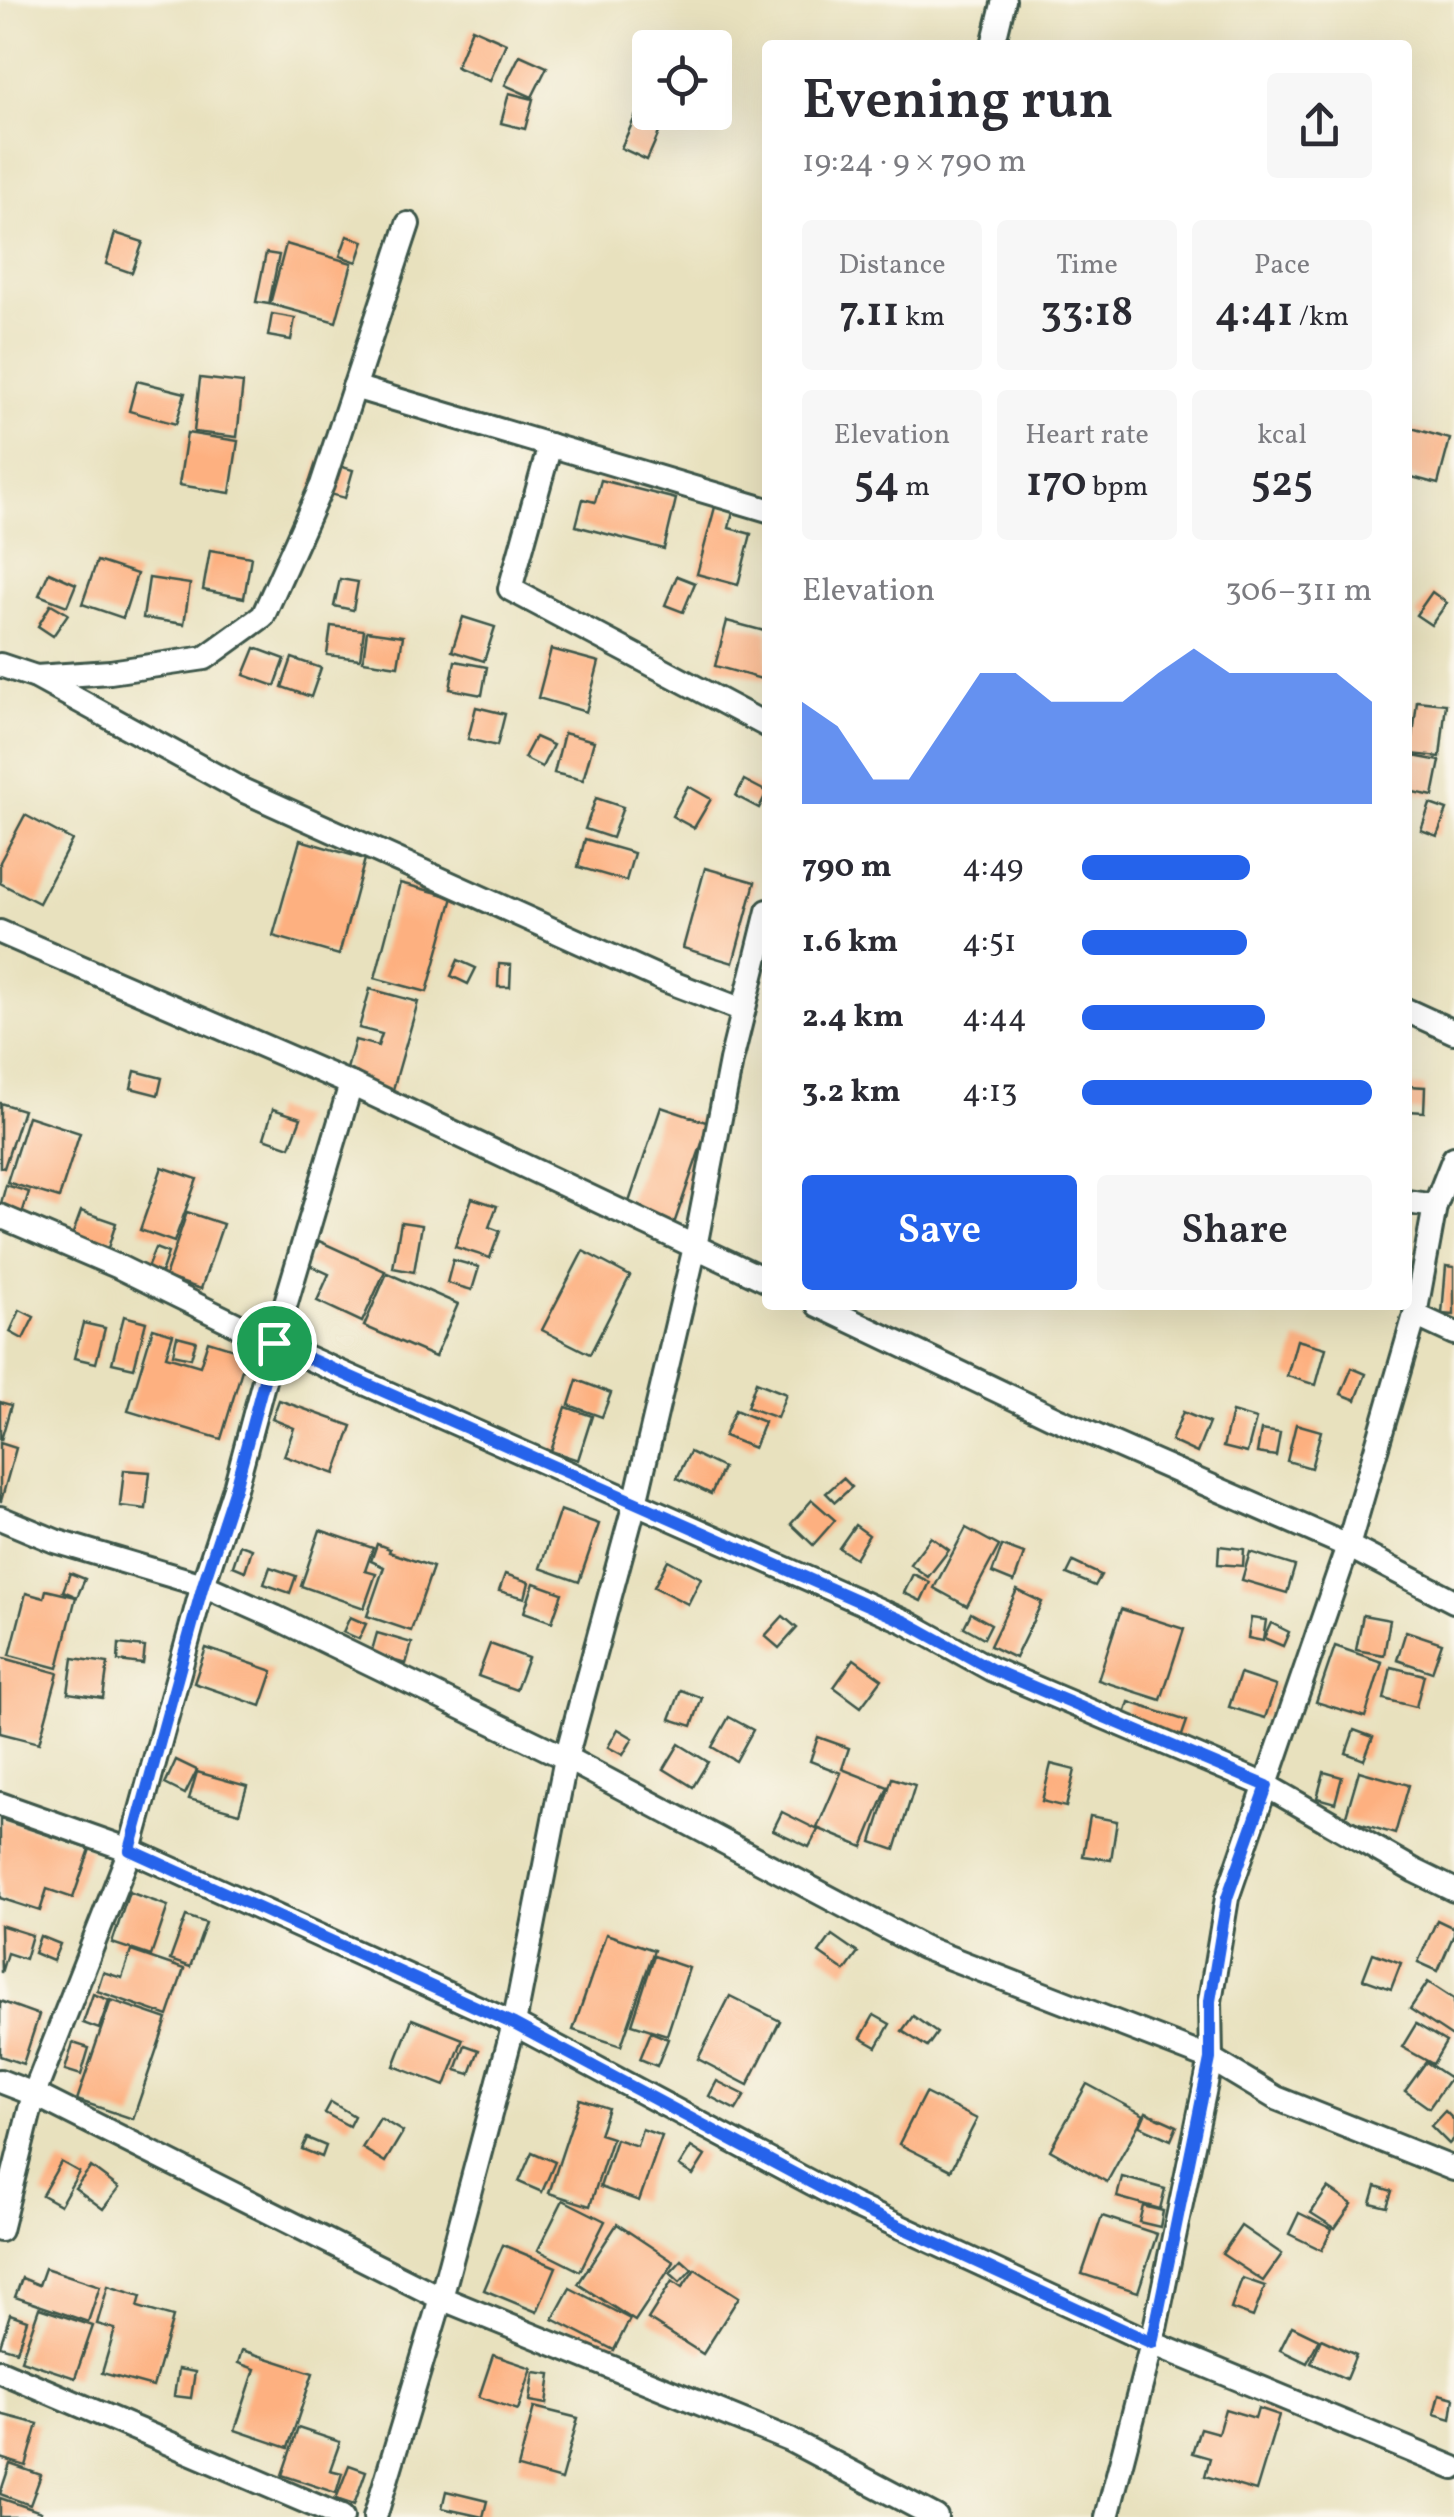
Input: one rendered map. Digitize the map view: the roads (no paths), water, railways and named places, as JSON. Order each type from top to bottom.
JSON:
[{"type":"street","points":[[994,40],[1004,0]]},
{"type":"street","points":[[36,677],[110,672],[205,658],[264,616],[322,485],[408,224]]},
{"type":"street","points":[[354,387],[762,508]]},
{"type":"street","points":[[550,445],[510,589],[762,723]]},
{"type":"street","points":[[0,665],[36,677],[242,790],[662,978],[743,1010]]},
{"type":"street","points":[[0,932],[351,1084],[762,1278]]},
{"type":"street","points":[[374,2517],[441,2298],[514,2024],[566,1758],[635,1503],[695,1247],[730,1061],[743,1010],[758,988],[762,957]]},
{"type":"street","points":[[1412,1013],[1454,1032]]},
{"type":"street","points":[[0,2230],[34,2094],[130,1850],[203,1585],[235,1488],[351,1084]]},
{"type":"street","points":[[1106,2517],[1152,2343],[1210,2059],[1210,2001],[1227,1898],[1348,1546],[1415,1315],[1436,1206],[1454,1158]]},
{"type":"street","points":[[1412,1203],[1436,1206]]},
{"type":"street","points":[[0,1216],[119,1267],[274,1343],[906,1622],[991,1669],[1267,1786],[1454,1890]]},
{"type":"street","points":[[828,1310],[1055,1418],[1348,1546],[1454,1601]]},
{"type":"street","points":[[1415,1315],[1454,1332]]},
{"type":"street","points":[[0,1518],[55,1541],[203,1585],[275,1616],[566,1758],[922,1947],[1210,2059],[1276,2098],[1454,2169]]},
{"type":"street","points":[[0,1804],[130,1850],[514,2024],[853,2205],[1152,2343],[1454,2468]]},
{"type":"street","points":[[0,2081],[34,2094],[441,2298],[790,2440],[936,2517]]},
{"type":"street","points":[[0,2371],[342,2517]]}]
